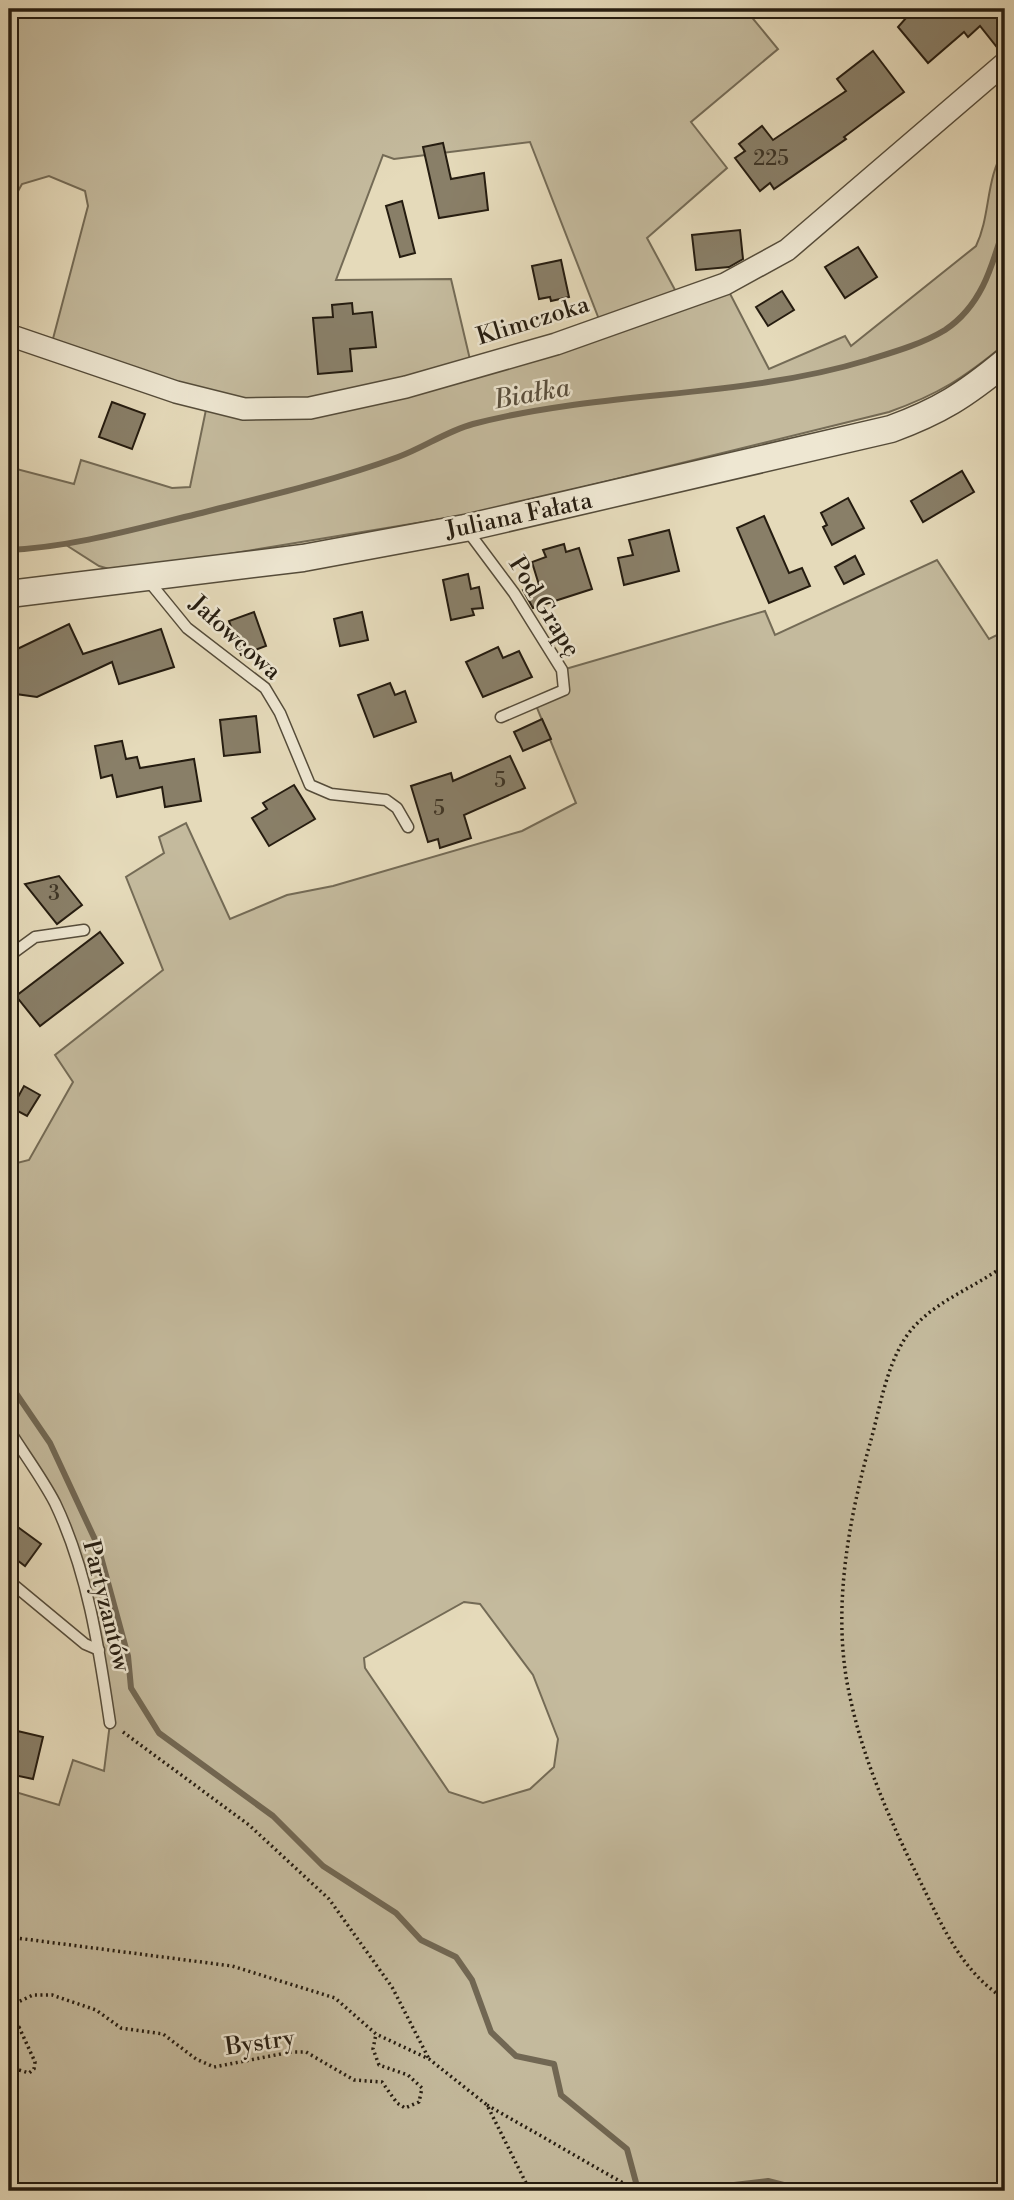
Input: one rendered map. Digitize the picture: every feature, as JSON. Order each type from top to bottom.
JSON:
[{"type":"street","name":"Klimczoka","points":[[9,335],[176,391],[244,409],[310,408],[406,387],[555,344],[725,284],[787,250],[1005,63]]},
{"type":"street","name":"Juliana Fałata","points":[[9,594],[303,558],[465,528],[891,429],[936,413],[964,396],[1005,362]]},
{"type":"lane","name":"Pod Grapę","points":[[465,528],[514,593],[562,670],[564,690],[501,717]]},
{"type":"lane","name":"Jałowcowa","points":[[145,577],[187,628],[265,688],[285,723],[310,785],[331,794],[386,800],[397,808],[408,827]]},
{"type":"lane","points":[[9,956],[35,937],[84,929]]},
{"type":"lane","name":"Partyzantów","points":[[9,1430],[54,1503],[80,1569],[99,1650],[110,1723]]},
{"type":"lane","points":[[9,1581],[85,1644],[99,1650]]},
{"type":"path","points":[[1005,1265],[919,1320],[903,1340],[890,1369],[860,1479],[849,1539],[843,1646],[849,1695],[862,1744],[894,1831],[949,1940],[966,1965],[1005,1999]]},
{"type":"path","points":[[110,1723],[249,1825],[328,1899],[392,1987],[429,2059]]},
{"type":"path","points":[[9,1937],[232,1966],[335,1998],[376,2034],[429,2059],[487,2105],[637,2191]]},
{"type":"path","name":"Bystry","points":[[9,2002],[18,2002],[33,1995],[52,1995],[96,2010],[121,2028],[163,2034],[196,2059],[214,2067],[291,2052],[306,2052],[354,2080],[382,2082],[397,2103],[405,2108],[412,2106],[419,2102],[422,2088],[408,2075],[379,2065],[373,2049],[376,2034]]},
{"type":"path","points":[[9,2022],[19,2027],[35,2062],[34,2070],[29,2073],[9,2067]]},
{"type":"path","points":[[487,2105],[530,2191]]},
{"type":"shaded area","points":[[9,9],[745,9],[778,49],[691,122],[727,168],[647,238],[681,301],[725,284],[769,369],[845,336],[851,346],[976,246],[984,222],[994,172],[1005,148],[1005,344],[950,384],[889,412],[478,513],[119,572],[99,566],[66,545],[9,550],[9,467],[74,484],[81,460],[172,488],[190,487],[208,400],[50,350],[88,206],[85,191],[49,176],[22,184],[17,193],[9,193]],"holes":[[[530,142],[602,327],[472,368],[451,279],[336,280],[383,155],[394,159]]]},
{"type":"shaded area","points":[[937,560],[989,639],[1005,631],[1005,2191],[9,2191],[9,1790],[59,1805],[73,1760],[104,1771],[110,1723],[80,1569],[54,1503],[19,1448],[9,1457],[9,1255],[15,1253],[9,1204],[9,1165],[29,1160],[73,1082],[55,1055],[163,970],[126,877],[164,853],[159,837],[186,823],[230,919],[287,895],[333,886],[522,831],[576,803],[535,703],[563,690],[562,670],[765,611],[775,635]],"holes":[[[464,1602],[480,1604],[533,1675],[558,1739],[554,1767],[530,1789],[483,1803],[449,1792],[365,1668],[364,1658]]]},
{"type":"building","points":[[914,9],[1005,9],[1005,38],[996,46],[980,26],[968,37],[964,32],[928,63],[898,27]]},
{"type":"building","points":[[873,51],[904,92],[844,137],[846,139],[774,189],[770,183],[760,191],[735,158],[745,151],[739,144],[762,126],[773,140],[846,91],[837,79]]},
{"type":"building","points":[[443,143],[451,179],[484,173],[488,210],[439,218],[423,147]]},
{"type":"building","points":[[402,201],[415,253],[400,257],[386,206]]},
{"type":"building","points":[[740,230],[743,259],[729,267],[696,270],[692,235]]},
{"type":"building","points":[[858,247],[877,277],[845,298],[825,267]]},
{"type":"building","points":[[561,260],[569,297],[551,301],[550,297],[539,299],[532,266]]},
{"type":"building","points":[[782,291],[794,310],[768,326],[756,307]]},
{"type":"building","points":[[352,303],[353,314],[372,312],[376,347],[350,349],[352,371],[318,374],[313,318],[333,317],[332,305]]},
{"type":"building","points":[[112,402],[145,414],[132,449],[99,437]]},
{"type":"building","points":[[962,471],[974,492],[923,522],[911,501]]},
{"type":"building","points":[[848,498],[864,528],[832,545],[823,527],[827,525],[821,513]]},
{"type":"building","points":[[764,516],[789,573],[802,568],[810,586],[769,603],[737,528]]},
{"type":"building","points":[[669,530],[679,571],[624,585],[618,558],[633,555],[629,540]]},
{"type":"building","points":[[564,544],[566,552],[579,548],[592,589],[533,608],[523,590],[539,585],[532,562],[546,557],[543,550]]},
{"type":"building","points":[[855,556],[864,574],[844,584],[835,567]]},
{"type":"building","points":[[468,574],[471,589],[479,587],[483,608],[472,609],[474,615],[451,620],[443,580]]},
{"type":"building","points":[[254,612],[266,646],[241,655],[229,621]]},
{"type":"building","points":[[362,612],[368,640],[340,646],[334,619]]},
{"type":"building","points":[[69,624],[83,654],[161,629],[174,667],[119,684],[112,662],[37,697],[16,694],[9,676],[9,653]]},
{"type":"building","points":[[498,647],[503,658],[519,651],[532,677],[483,697],[466,662]]},
{"type":"building","points":[[390,683],[395,695],[405,691],[416,722],[374,737],[358,695]]},
{"type":"building","points":[[256,716],[260,752],[224,756],[220,720]]},
{"type":"building","points":[[542,719],[551,739],[523,751],[514,732]]},
{"type":"building","points":[[122,741],[126,759],[137,757],[140,768],[194,759],[201,801],[165,807],[162,787],[117,797],[112,775],[101,778],[95,746]]},
{"type":"building","points":[[510,756],[525,788],[464,815],[471,838],[440,848],[438,839],[428,842],[411,786],[451,773],[453,781]]},
{"type":"building","points":[[294,785],[315,819],[269,846],[252,818],[267,809],[263,803]]},
{"type":"building","points":[[59,876],[82,905],[57,924],[25,884]]},
{"type":"building","points":[[100,932],[123,963],[40,1026],[16,996]]},
{"type":"building","points":[[24,1086],[40,1095],[27,1116],[12,1108]]},
{"type":"building","points":[[15,1525],[41,1544],[25,1566],[9,1554],[9,1534]]},
{"type":"building","points":[[9,1729],[43,1737],[33,1779],[9,1774]]},
{"type":"waterway","name":"Białka","points":[[9,550],[104,537],[298,488],[398,457],[473,424],[522,413],[771,382],[820,373],[898,351],[945,330],[969,308],[985,282],[1005,223]]},
{"type":"waterway","points":[[9,1383],[50,1443],[98,1546],[128,1656],[131,1688],[159,1733],[273,1816],[323,1866],[396,1913],[421,1940],[456,1957],[472,1980],[491,2032],[516,2056],[554,2064],[561,2095],[627,2149],[638,2190],[642,2191]]},
{"type":"waterway","points":[[702,2191],[768,2181],[807,2191]]}]
